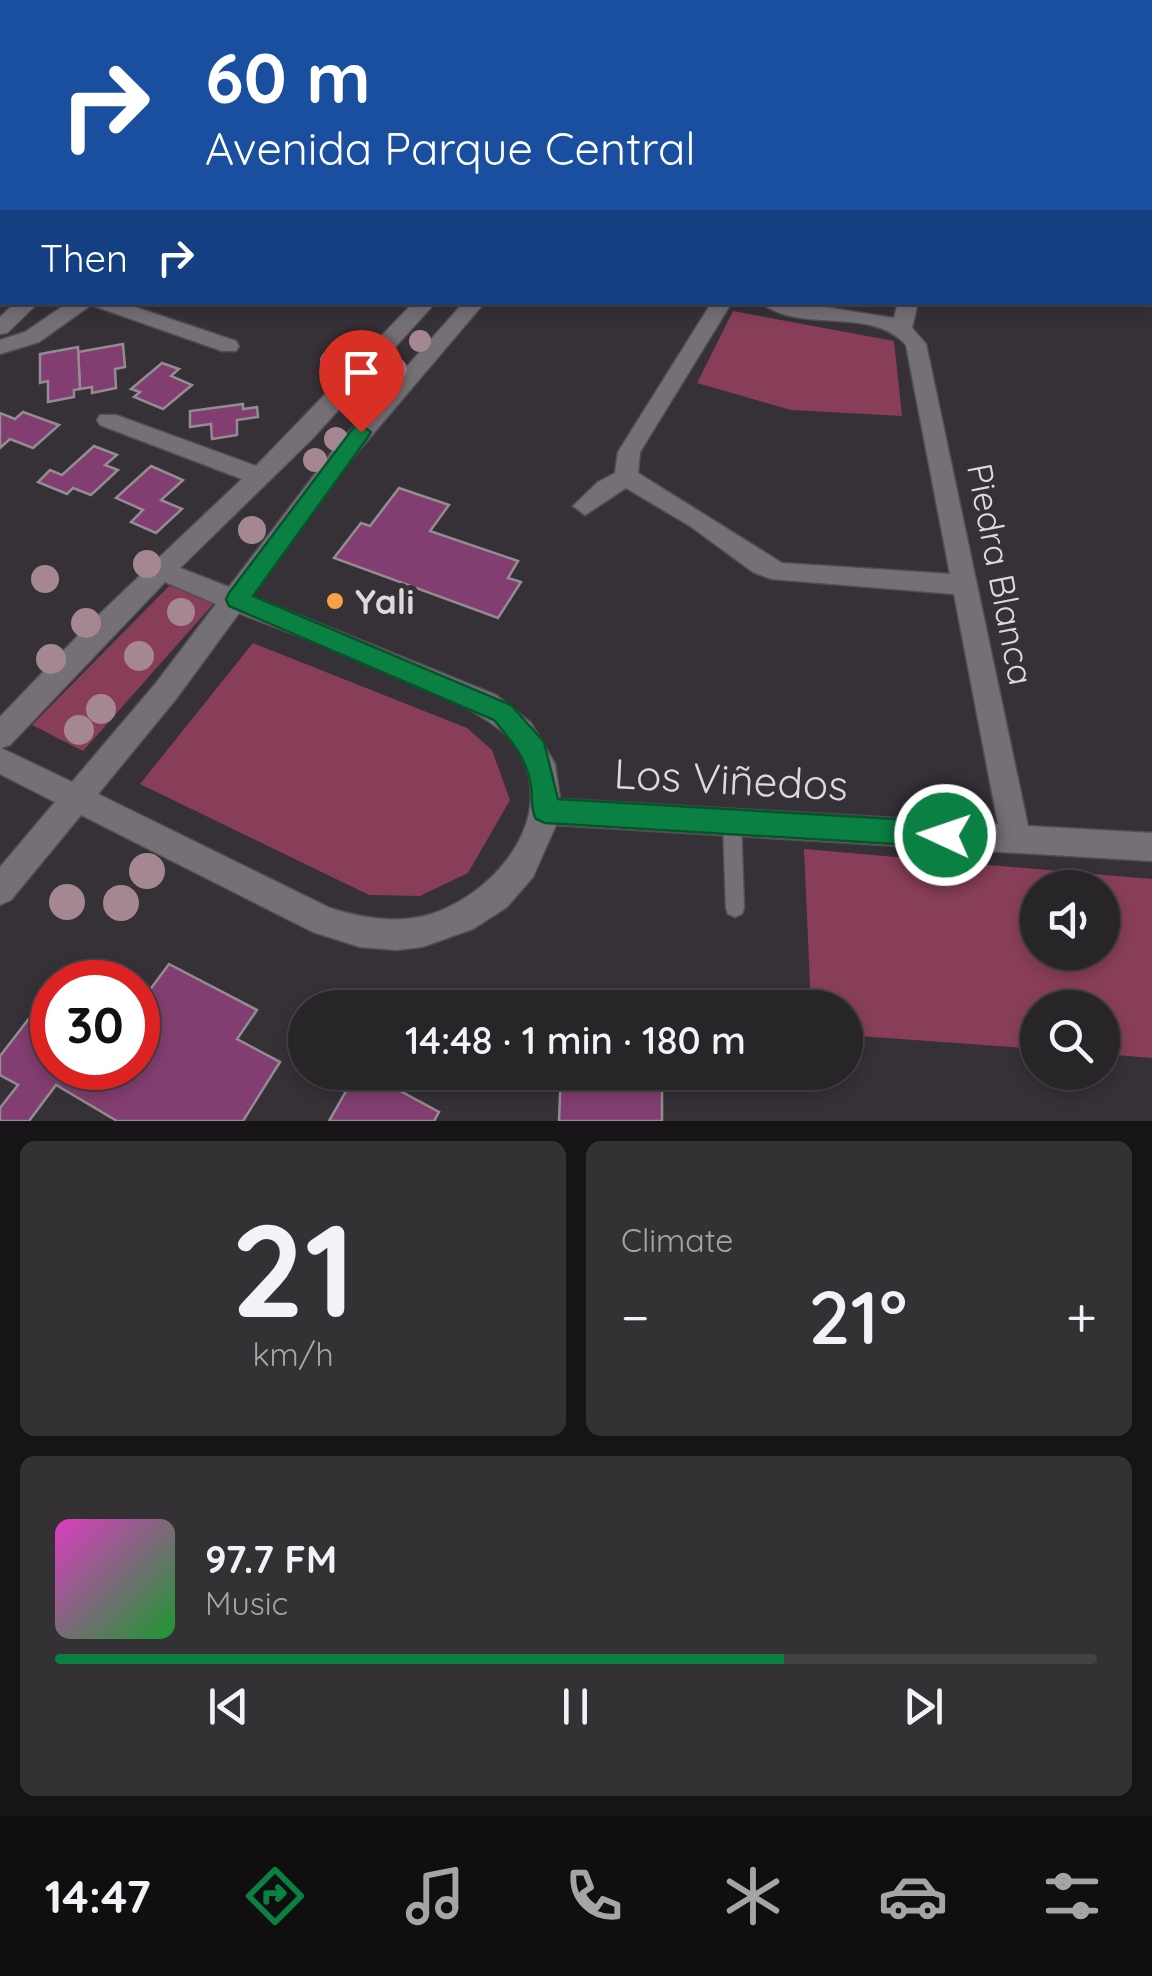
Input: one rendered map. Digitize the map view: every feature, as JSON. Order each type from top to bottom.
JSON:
[{"type":"street","points":[[0,328],[25,305]]},
{"type":"street","points":[[0,347],[32,337],[79,305]]},
{"type":"street","points":[[107,305],[229,346]]},
{"type":"street","points":[[149,319],[165,305]]},
{"type":"street","points":[[0,736],[160,570],[260,478],[423,305]]},
{"type":"street","points":[[0,890],[238,599],[342,455],[472,305]]},
{"type":"street","points":[[626,477],[630,452],[720,305]]},
{"type":"street","points":[[781,305],[823,316],[882,321],[902,329],[907,305]]},
{"type":"street","name":"Piedra Blanca","points":[[902,329],[916,344],[1016,839]]},
{"type":"street","points":[[108,420],[260,478]]},
{"type":"street","points":[[585,506],[626,477]]},
{"type":"street","points":[[626,477],[780,572],[965,585]]},
{"type":"street","points":[[0,760],[324,921],[354,931],[421,932],[448,924],[498,897],[531,857],[545,811],[544,785],[534,750],[502,712],[238,599],[160,570]]},
{"type":"street","name":"Los Viñedos","points":[[545,811],[1152,847]]},
{"type":"lane","points":[[732,822],[735,908]]},
{"type":"shaded area","points":[[733,311],[894,341],[902,416],[791,410],[697,383]]},
{"type":"shaded area","points":[[170,585],[215,602],[83,751],[32,725]]},
{"type":"shaded area","points":[[253,643],[467,728],[492,750],[510,800],[468,873],[420,896],[369,895],[140,784]]},
{"type":"shaded area","points":[[804,849],[1048,870],[1020,870],[1020,970],[1120,970],[1120,876],[1152,879],[1152,1058],[1120,1055],[1120,990],[1020,990],[1020,1048],[863,1036],[863,990],[810,990]]},
{"type":"building","points":[[123,344],[125,367],[115,369],[116,388],[92,393],[92,387],[80,389],[78,352]]},
{"type":"building","points":[[78,347],[80,389],[74,390],[74,397],[48,402],[48,381],[40,383],[40,354]]},
{"type":"building","points":[[162,363],[179,369],[171,376],[192,385],[163,409],[134,397],[140,392],[131,389]]},
{"type":"building","points":[[243,404],[243,409],[257,407],[258,417],[237,420],[237,435],[212,439],[211,424],[190,427],[190,411]]},
{"type":"building","points":[[23,412],[59,425],[33,448],[10,439],[0,448],[0,413],[15,419]]},
{"type":"building","points":[[94,446],[117,455],[105,465],[118,470],[91,495],[73,488],[67,494],[38,482],[50,470],[62,475]]},
{"type":"building","points":[[151,466],[183,480],[161,500],[182,509],[156,533],[131,522],[143,510],[116,498]]},
{"type":"building","points":[[399,488],[449,505],[430,531],[518,561],[508,578],[521,582],[498,618],[334,558],[361,523],[370,526]]},
{"type":"building","points":[[169,964],[257,1010],[237,1039],[280,1062],[243,1121],[117,1121],[64,1090],[160,1090],[160,976]]},
{"type":"building","points":[[30,1017],[30,1090],[52,1090],[29,1121],[0,1121],[0,1108],[18,1085],[0,1075],[0,1056]]},
{"type":"building","points":[[347,1090],[398,1090],[439,1112],[434,1121],[329,1121]]},
{"type":"building","points":[[560,1090],[662,1090],[662,1121],[559,1121]]},
{"type":"place","name":"Yali","points":[[335,601]]},
{"type":"route","points":[[361,432],[238,599],[502,712],[517,725],[534,750],[544,785],[545,811],[945,835]]}]
